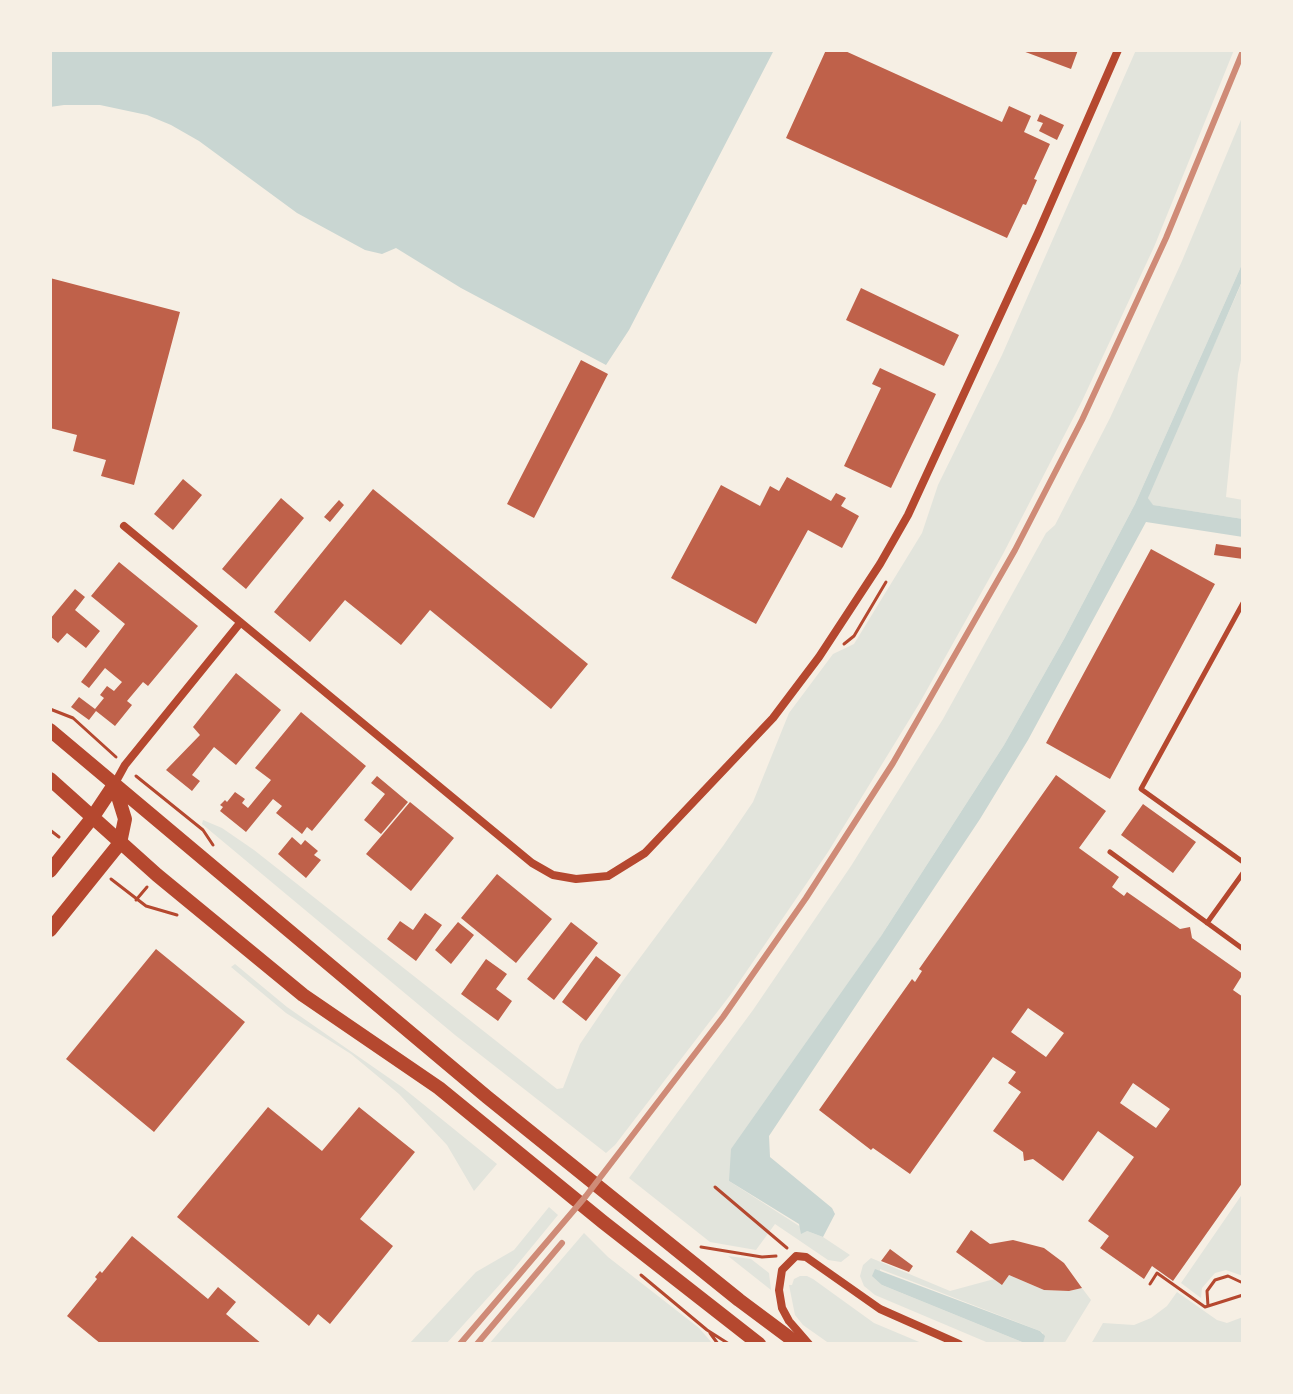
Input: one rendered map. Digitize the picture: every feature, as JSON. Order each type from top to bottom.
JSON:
[{"type":"main road","points":[[50,730],[487,1097],[798,1344]]},
{"type":"main road","points":[[50,779],[120,843],[303,995],[439,1088],[759,1344]]},
{"type":"main road","points":[[50,871],[114,785]]},
{"type":"main road","points":[[50,930],[120,843],[124,809],[114,785]]},
{"type":"street","points":[[124,526],[543,869],[553,875],[576,879],[608,876],[645,853],[773,718],[824,650],[880,564],[915,501],[1118,50]]},
{"type":"street","points":[[114,785],[125,765],[240,623]]},
{"type":"street","points":[[809,1344],[789,1321],[782,1308],[779,1290],[782,1270],[796,1256],[806,1257],[889,1314],[959,1344]]},
{"type":"lane","points":[[1243,603],[1141,789],[1243,862]]},
{"type":"lane","points":[[1110,852],[1243,949]]},
{"type":"lane","points":[[1207,923],[1243,873]]},
{"type":"path","points":[[50,709],[73,718],[203,830],[214,846]]},
{"type":"path","points":[[50,830],[71,845]]},
{"type":"path","points":[[99,869],[146,906],[184,918]]},
{"type":"path","points":[[715,1187],[796,1256]]},
{"type":"path","points":[[708,1255],[698,1247],[762,1257],[796,1256]]},
{"type":"path","points":[[1150,1284],[1157,1273],[1205,1307],[1243,1295]]},
{"type":"path","points":[[641,1275],[707,1330],[729,1344]]},
{"type":"path","points":[[1208,1306],[1207,1291],[1215,1280],[1228,1276],[1243,1283]]},
{"type":"path","points":[[707,1330],[718,1344]]},
{"type":"shaded area","points":[[50,50],[774,50],[629,330],[606,365],[461,288],[396,248],[382,254],[365,250],[297,213],[199,141],[171,125],[147,115],[100,105],[50,107]]},
{"type":"shaded area","points":[[1136,50],[1234,50],[1154,247],[1082,401],[1003,554],[919,704],[828,852],[731,994],[606,1153],[455,1035],[202,824],[203,820],[222,828],[254,850],[557,1089],[563,1088],[580,1044],[753,802],[789,713],[833,654],[854,644],[922,533],[938,485],[1002,355]]},
{"type":"shaded area","points":[[1243,115],[1243,262],[1135,504],[1004,745],[729,1181],[850,1255],[841,1262],[828,1260],[775,1224],[756,1250],[710,1242],[629,1178],[753,1010],[851,866],[943,719],[1046,533],[1055,525],[1110,418],[1182,261]]},
{"type":"shaded area","points":[[1243,262],[1243,279],[1148,498],[1153,505],[1243,519],[1243,537],[1146,522],[1028,740],[980,819],[769,1136],[770,1157],[832,1208],[835,1214],[823,1237],[807,1231],[801,1234],[799,1224],[729,1181],[731,1149],[881,936],[1004,745],[1135,504]]},
{"type":"shaded area","points":[[1243,280],[1243,351],[1226,497],[1243,500],[1243,519],[1152,505],[1148,498],[1149,491]]},
{"type":"shaded area","points":[[235,964],[287,1007],[402,1087],[497,1164],[474,1191],[447,1145],[399,1094],[351,1054],[286,1013],[231,967]]},
{"type":"shaded area","points":[[1243,1193],[1243,1276],[1226,1270],[1215,1273],[1202,1288],[1201,1298],[1181,1283]]},
{"type":"shaded area","points":[[549,1207],[558,1215],[446,1344],[409,1344],[476,1272],[514,1250]]},
{"type":"shaded area","points":[[584,1233],[608,1257],[699,1328],[713,1344],[489,1344]]},
{"type":"shaded area","points":[[728,1256],[751,1259],[769,1273],[771,1290]]},
{"type":"shaded area","points":[[871,1258],[950,1291],[1009,1275],[1044,1290],[1082,1288],[1091,1300],[1064,1344],[1042,1344],[1043,1333],[1040,1331],[880,1269],[882,1285],[1027,1344],[991,1344],[875,1295],[864,1286],[860,1276],[863,1265]]},
{"type":"shaded area","points":[[875,1269],[1040,1331],[1045,1336],[1043,1343],[1027,1344],[882,1285],[872,1276]]},
{"type":"shaded area","points":[[800,1276],[813,1279],[874,1323],[924,1344],[830,1344],[803,1325],[795,1315],[789,1285]]},
{"type":"shaded area","points":[[1177,1292],[1217,1320],[1227,1323],[1243,1317],[1243,1344],[1091,1344],[1103,1323],[1134,1325],[1151,1318],[1167,1306]]},
{"type":"building","points":[[826,50],[843,50],[1002,122],[1009,106],[1031,116],[1024,132],[1050,144],[1026,205],[1023,204],[1007,238],[786,138]]},
{"type":"building","points":[[1020,50],[1078,50],[1071,69]]},
{"type":"building","points":[[1040,114],[1064,125],[1057,140],[1039,131],[1043,123],[1037,121]]},
{"type":"building","points":[[50,278],[180,312],[134,485],[101,476],[106,460],[73,451],[77,435],[50,428]]},
{"type":"building","points":[[861,288],[959,335],[944,366],[846,320]]},
{"type":"building","points":[[581,360],[608,374],[534,518],[507,504]]},
{"type":"building","points":[[880,368],[936,394],[891,488],[844,466],[881,388],[872,384]]},
{"type":"building","points":[[787,477],[831,501],[836,493],[846,498],[841,506],[859,516],[842,548],[808,530],[756,624],[671,578],[721,485],[760,506],[770,486],[779,491]]},
{"type":"building","points":[[183,479],[202,495],[173,530],[154,514]]},
{"type":"building","points":[[373,489],[588,664],[551,709],[430,610],[401,645],[345,600],[310,642],[274,612]]},
{"type":"building","points":[[281,498],[304,518],[246,589],[222,569]]},
{"type":"building","points":[[339,500],[344,505],[330,522],[324,517]]},
{"type":"building","points":[[1216,544],[1243,548],[1243,559],[1214,555]]},
{"type":"building","points":[[1151,549],[1215,584],[1110,779],[1046,743]]},
{"type":"building","points":[[119,562],[198,626],[148,686],[143,682],[127,701],[132,705],[115,726],[96,711],[89,720],[71,707],[79,697],[95,709],[104,698],[100,695],[107,686],[114,691],[122,682],[105,668],[89,688],[81,682],[125,624],[91,596]]},
{"type":"building","points":[[75,589],[85,597],[75,610],[100,631],[86,648],[67,633],[58,643],[50,636],[50,619]]},
{"type":"building","points":[[236,673],[281,710],[236,765],[214,747],[192,775],[200,781],[192,791],[166,770],[200,735],[193,727]]},
{"type":"building","points":[[301,712],[366,766],[312,831],[307,827],[302,834],[276,813],[282,806],[273,799],[246,832],[220,811],[223,807],[220,805],[235,792],[245,799],[242,803],[248,808],[271,780],[255,768]]},
{"type":"building","points":[[1056,775],[1106,811],[1079,848],[1119,877],[1112,887],[1124,896],[1127,892],[1180,929],[1190,927],[1192,938],[1243,974],[1233,990],[1243,997],[1243,1182],[1173,1281],[1152,1266],[1144,1279],[1100,1248],[1109,1236],[1088,1221],[1134,1157],[1098,1131],[1063,1181],[1033,1159],[1024,1161],[1023,1152],[993,1131],[1021,1092],[1008,1083],[1016,1072],[993,1057],[910,1174],[873,1148],[871,1150],[819,1110],[912,979],[915,982],[922,971],[919,969]],"holes":[[[1028,1008],[1064,1033],[1046,1057],[1011,1032]],[[1133,1083],[1170,1109],[1156,1128],[1120,1103]]]},
{"type":"building","points":[[377,776],[408,802],[381,834],[364,820],[385,794],[371,783]]},
{"type":"building","points":[[410,802],[454,838],[411,891],[366,854]]},
{"type":"building","points":[[1143,804],[1196,842],[1173,873],[1121,835]]},
{"type":"building","points":[[292,837],[301,845],[305,840],[318,851],[314,855],[321,860],[306,878],[278,854]]},
{"type":"building","points":[[497,874],[552,919],[516,963],[461,918]]},
{"type":"building","points":[[425,913],[442,925],[416,961],[387,939],[400,921],[413,930]]},
{"type":"building","points":[[458,922],[474,935],[451,964],[435,950]]},
{"type":"building","points":[[571,922],[598,943],[554,1000],[527,979]]},
{"type":"building","points":[[156,949],[245,1022],[154,1132],[66,1059]]},
{"type":"building","points":[[596,956],[621,975],[586,1021],[562,1002]]},
{"type":"building","points":[[486,959],[507,974],[496,989],[512,1001],[498,1021],[461,994]]},
{"type":"building","points":[[268,1107],[322,1151],[359,1107],[415,1152],[360,1219],[393,1246],[330,1324],[318,1314],[309,1326],[177,1217]]},
{"type":"building","points":[[971,1230],[990,1244],[1013,1240],[1044,1248],[1064,1263],[1082,1288],[1044,1290],[1009,1275],[1002,1285],[956,1252]]},
{"type":"building","points":[[132,1236],[208,1299],[218,1287],[236,1302],[226,1314],[262,1344],[101,1344],[67,1316],[97,1279],[95,1277],[100,1271],[102,1273]]},
{"type":"building","points":[[890,1249],[913,1266],[909,1272],[881,1261]]},
{"type":"railway","points":[[460,1344],[586,1196],[723,1017],[806,898],[893,763],[1015,550],[1082,420],[1166,238],[1243,51]]},
{"type":"railway","points":[[477,1344],[562,1243]]}]
